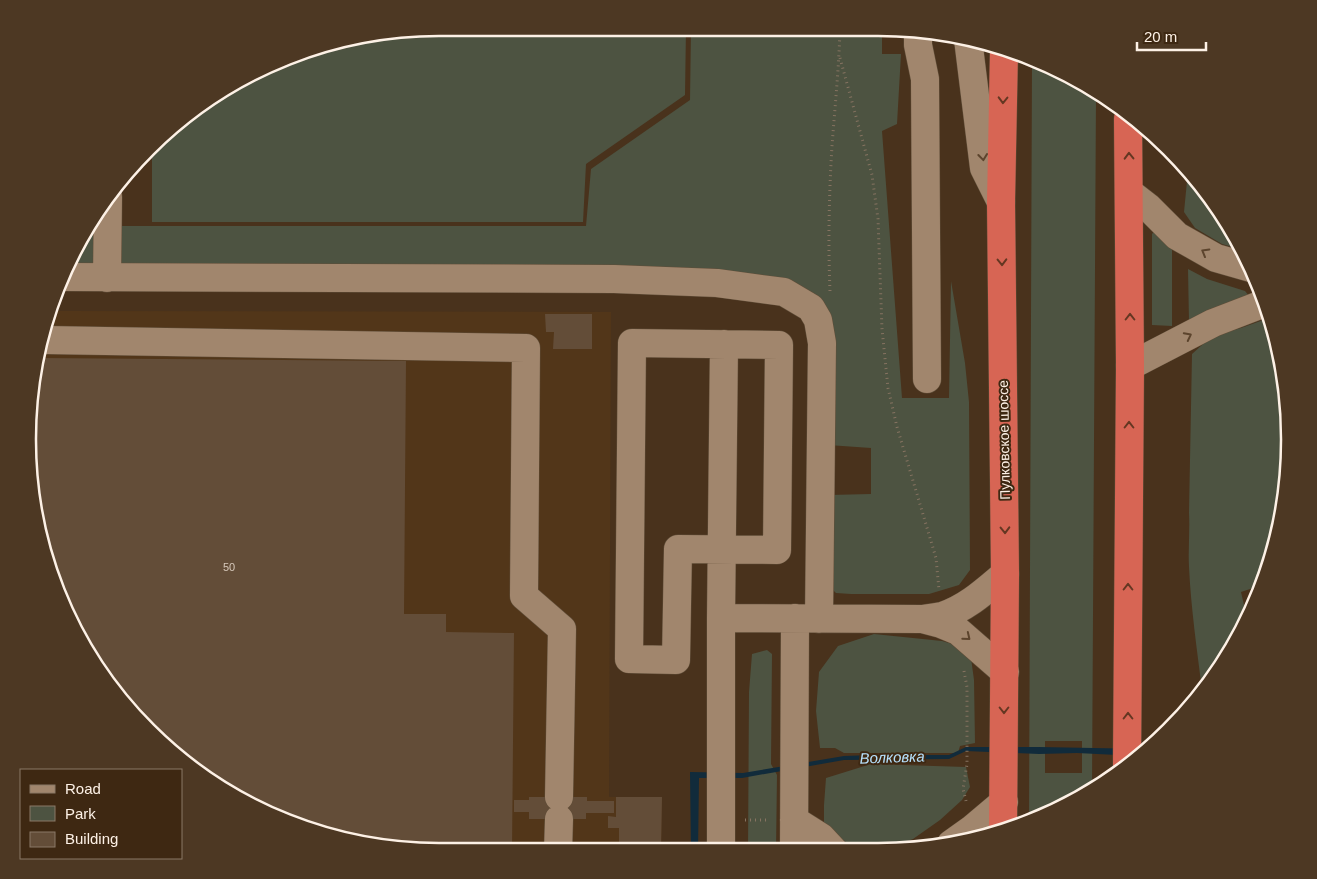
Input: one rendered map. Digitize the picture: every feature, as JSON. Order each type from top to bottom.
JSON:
[{"type":"highway","name":"Пулковское шоссе","points":[[1003,822],[1005,574],[1001,202],[1004,57]]},
{"type":"highway","points":[[1127,756],[1130,366],[1128,124]]},
{"type":"street","points":[[918,39],[925,79],[927,379]]},
{"type":"street","points":[[969,47],[984,168],[1001,202]]},
{"type":"street","points":[[1130,193],[1148,207],[1177,236],[1216,258],[1241,265]]},
{"type":"street","points":[[107,278],[108,210]]},
{"type":"street","points":[[71,277],[614,279],[716,283],[784,292],[811,308],[818,320],[822,344],[794,843]]},
{"type":"street","points":[[1130,366],[1213,323],[1258,306]]},
{"type":"street","points":[[49,340],[526,348],[524,596],[562,629],[558,843]]},
{"type":"street","points":[[632,343],[724,344],[779,345],[777,550],[678,549],[676,660],[629,659],[632,343]]},
{"type":"street","points":[[721,843],[724,344]]},
{"type":"street","points":[[721,618],[932,617],[957,610],[975,599],[1005,574]]},
{"type":"street","points":[[932,617],[958,631],[1005,672]]},
{"type":"street","points":[[968,832],[1004,802]]},
{"type":"street","points":[[794,820],[821,837],[827,843]]},
{"type":"path","points":[[830,293],[830,198],[840,36]]},
{"type":"path","points":[[840,58],[872,175],[878,219],[882,329],[888,388],[897,427],[936,558],[932,617]]},
{"type":"path","points":[[963,833],[970,814],[963,789],[967,764],[967,688],[964,670]]},
{"type":"shaded area","points":[[58,311],[611,312],[609,797],[662,797],[661,843],[416,842],[171,741],[136,705],[104,664],[90,641],[67,594],[50,544],[40,492],[36,440],[37,413],[44,361]]},
{"type":"green space","points":[[686,36],[685,95],[586,164],[583,222],[152,222],[152,156],[154,154],[215,104],[261,78],[310,58],[361,44],[413,37]]},
{"type":"green space","points":[[691,36],[882,36],[882,54],[901,54],[897,124],[882,131],[902,398],[949,398],[951,281],[965,363],[969,402],[970,570],[959,585],[929,594],[836,593],[829,586],[829,495],[871,494],[871,448],[828,445],[807,290],[115,268],[116,226],[586,226],[591,169],[690,100]]},
{"type":"green space","points":[[1032,67],[1096,100],[1092,781],[1029,813]],"holes":[[[1045,741],[1082,741],[1082,773],[1045,773]]]},
{"type":"green space","points":[[1187,181],[1213,215],[1232,247],[1222,244],[1195,228],[1184,212]]},
{"type":"green space","points":[[96,228],[97,268],[75,268]]},
{"type":"green space","points":[[1157,228],[1172,245],[1172,326],[1152,325],[1152,234]]},
{"type":"green space","points":[[1188,269],[1207,279],[1245,291],[1250,297],[1189,322]]},
{"type":"green space","points":[[1262,320],[1267,335],[1273,361],[1280,413],[1280,466],[1273,518],[1267,544],[1252,588],[1241,592],[1244,606],[1227,641],[1201,680],[1189,560],[1192,354],[1212,336]]},
{"type":"green space","points":[[874,634],[942,641],[963,647],[971,658],[974,680],[975,743],[960,746],[958,753],[844,753],[835,748],[820,748],[816,711],[819,672],[838,646]]},
{"type":"green space","points":[[767,650],[772,654],[771,764],[777,775],[776,843],[748,843],[749,692],[752,654]]},
{"type":"green space","points":[[871,764],[966,767],[970,787],[962,800],[940,820],[913,839],[904,842],[850,843],[824,827],[826,778]]},
{"type":"water","name":"Волковка","points":[[966,747],[1136,749],[1127,755],[966,751],[949,759],[844,760],[742,778],[699,778],[698,843],[691,843],[690,772],[743,773],[844,756],[949,755]]},
{"type":"building","points":[[545,314],[592,314],[592,349],[553,349],[554,332],[546,332]]},
{"type":"building","points":[[45,358],[406,361],[404,614],[446,614],[446,632],[514,633],[512,843],[413,842],[361,835],[335,829],[285,812],[238,789],[215,775],[174,743],[136,705],[104,664],[90,641],[67,594],[50,544],[44,518],[37,466],[37,413]]},
{"type":"building","points":[[529,797],[587,797],[587,801],[614,801],[614,813],[586,813],[586,819],[529,819],[529,812],[514,812],[514,800],[529,800]]},
{"type":"building","points":[[616,797],[662,797],[661,843],[619,843],[619,828],[608,828],[608,816],[616,817]]}]
